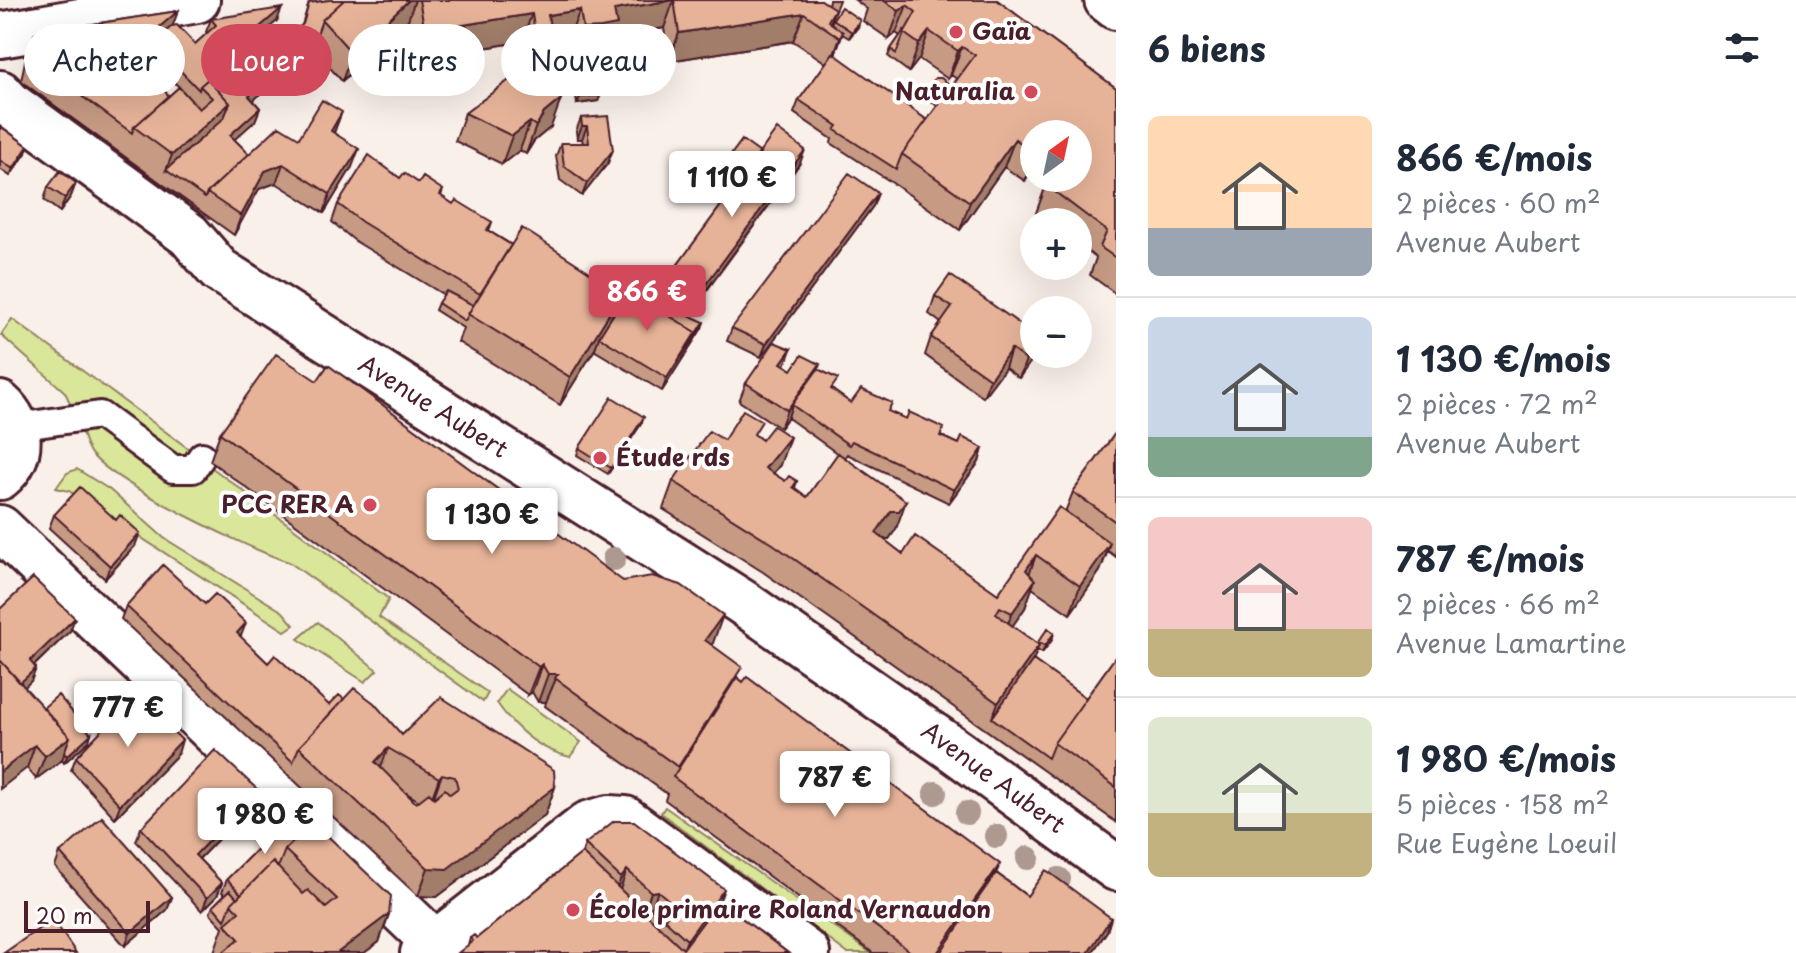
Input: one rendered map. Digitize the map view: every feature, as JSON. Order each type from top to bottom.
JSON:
[{"type":"street","points":[[18,32],[197,0]]},
{"type":"street","points":[[1107,0],[1116,7]]},
{"type":"street","name":"Avenue Aubert","points":[[0,93],[11,105],[189,235],[219,270],[742,602],[930,732],[1116,868]]},
{"type":"street","points":[[0,477],[17,458],[8,415]]},
{"type":"street","points":[[0,528],[429,948],[588,824],[609,818],[625,819],[807,953]]},
{"type":"lane","points":[[8,415],[100,415],[173,469],[193,469],[202,456]]},
{"type":"green space","points":[[12,319],[189,449],[182,458],[73,410],[65,392],[1,335]]},
{"type":"green space","points":[[97,423],[166,477],[207,464],[389,599],[379,617],[488,693],[483,702],[289,562],[185,515],[107,468],[86,446],[80,427]]},
{"type":"green space","points":[[77,469],[110,490],[164,538],[283,612],[294,625],[285,631],[69,491],[56,488],[67,473]]},
{"type":"green space","points":[[318,622],[377,670],[365,682],[298,639]]},
{"type":"green space","points":[[507,689],[581,742],[570,757],[538,744],[512,721],[497,703]]},
{"type":"green space","points":[[665,807],[871,953],[847,953],[661,813]]},
{"type":"building","points":[[344,0],[321,24],[303,24],[309,3]]},
{"type":"building","points":[[344,0],[409,0],[383,24],[348,24],[348,49],[332,31],[332,24],[322,20]]},
{"type":"building","points":[[419,0],[673,0],[614,10],[617,24],[582,24],[580,10],[548,15],[549,24],[534,24],[532,14],[469,24],[424,24]]},
{"type":"building","points":[[674,0],[821,0],[835,9],[828,21],[843,32],[840,38],[804,13],[679,33]]},
{"type":"building","points":[[883,0],[997,0],[1116,88],[1116,258],[1100,247],[1107,231],[1092,220],[1092,208],[1076,208],[1055,192],[1092,192],[1092,120],[1020,120],[1020,142],[1015,139],[970,202],[902,154],[975,55],[962,47],[958,51],[929,31],[919,44],[904,33],[916,12],[907,5],[899,11]]},
{"type":"building","points":[[841,7],[860,20],[852,32],[833,19]]},
{"type":"building","points":[[282,8],[263,24],[215,24],[211,19]]},
{"type":"building","points":[[178,11],[163,24],[94,24]]},
{"type":"building","points":[[905,31],[896,54],[891,49]]},
{"type":"building","points":[[185,33],[195,44],[201,39],[199,90],[185,75]]},
{"type":"building","points":[[833,53],[927,120],[902,154],[896,169],[835,130],[838,126],[799,100]]},
{"type":"building","points":[[935,78],[941,78],[952,86],[941,101],[927,89]]},
{"type":"building","points":[[501,86],[501,96],[561,96],[536,126],[530,122],[512,136],[465,113]]},
{"type":"building","points":[[185,94],[199,109],[212,98],[210,96],[224,96],[230,103],[172,155],[134,127],[169,96]]},
{"type":"building","points":[[169,96],[134,127],[132,133],[83,97]]},
{"type":"building","points":[[224,96],[249,96],[260,108],[230,135],[249,154],[205,198],[166,170],[224,118],[230,103]]},
{"type":"building","points":[[322,100],[342,112],[331,131],[359,149],[330,194],[283,164],[265,171],[241,216],[207,193],[279,126],[299,138]]},
{"type":"building","points":[[608,116],[613,150],[587,183],[564,166],[561,143],[589,143],[587,126],[582,126],[581,118]]},
{"type":"building","points":[[0,126],[28,146],[13,169],[0,160]]},
{"type":"building","points":[[777,129],[805,150],[689,307],[657,293]]},
{"type":"building","points":[[742,140],[760,153],[744,174],[727,160]]},
{"type":"building","points":[[369,155],[400,178],[404,173],[419,183],[423,177],[443,190],[440,195],[453,204],[456,200],[492,222],[487,230],[511,245],[480,294],[338,204]]},
{"type":"building","points":[[60,171],[76,183],[65,198],[48,187]]},
{"type":"building","points":[[849,173],[878,193],[766,344],[732,328]]},
{"type":"building","points":[[522,228],[622,293],[570,377],[468,314]]},
{"type":"building","points":[[950,275],[1020,324],[1020,356],[1011,349],[990,379],[931,337],[952,307],[935,296]]},
{"type":"building","points":[[633,283],[644,287],[638,297],[696,332],[667,378],[599,337]]},
{"type":"building","points":[[446,291],[473,305],[465,321],[438,303]]},
{"type":"building","points":[[662,303],[704,322],[694,338],[696,332],[658,309]]},
{"type":"building","points":[[774,342],[791,349],[781,363],[792,370],[802,355],[820,364],[787,410],[746,383]]},
{"type":"building","points":[[276,354],[317,381],[328,365],[623,581],[652,576],[681,585],[723,615],[705,640],[742,667],[678,767],[555,678],[558,674],[548,674],[542,664],[539,667],[220,433]]},
{"type":"building","points":[[818,369],[838,379],[831,389],[851,403],[861,389],[892,403],[888,411],[906,419],[909,412],[944,428],[940,436],[959,444],[962,437],[983,448],[954,490],[852,441],[849,445],[792,405]]},
{"type":"building","points":[[612,397],[644,417],[611,468],[579,448]]},
{"type":"building","points":[[743,410],[762,421],[754,434],[762,440],[773,426],[790,437],[765,468],[785,481],[789,476],[797,481],[793,487],[807,497],[838,453],[906,501],[899,511],[891,511],[876,533],[903,554],[915,536],[998,594],[1059,507],[1110,543],[1080,586],[1036,555],[1026,570],[1035,580],[1012,613],[1000,607],[996,614],[1039,645],[998,703],[773,544],[673,481],[709,431],[724,440]]},
{"type":"building","points":[[1116,432],[1116,522],[1073,492]]},
{"type":"building","points":[[80,487],[116,520],[120,515],[140,533],[110,566],[54,515]]},
{"type":"building","points":[[163,565],[205,604],[215,594],[246,623],[237,633],[268,663],[275,655],[329,705],[339,695],[344,699],[299,747],[293,762],[126,606]]},
{"type":"building","points":[[33,578],[75,618],[30,661],[36,668],[20,683],[0,660],[0,609]]},
{"type":"building","points":[[1048,628],[1054,633],[1045,646],[1038,642]]},
{"type":"building","points":[[1116,656],[1116,787],[1054,743]]},
{"type":"building","points":[[0,660],[70,737],[45,756],[35,745],[0,772]]},
{"type":"building","points":[[1033,660],[1086,698],[1054,743],[1048,758],[992,718]]},
{"type":"building","points":[[737,677],[743,682],[747,677],[1000,864],[937,953],[912,953],[673,777]]},
{"type":"building","points":[[354,688],[374,703],[402,735],[441,697],[554,770],[555,787],[447,869],[428,868],[299,747]],"holes":[[[388,748],[439,778],[442,774],[455,777],[458,788],[450,794],[445,789],[434,798],[429,793],[416,803],[375,762]]]},
{"type":"building","points":[[58,695],[91,734],[67,756],[64,753],[70,737],[43,708]]},
{"type":"building","points":[[135,695],[182,740],[120,805],[76,757]]},
{"type":"building","points":[[215,750],[258,790],[195,855],[222,883],[207,898],[141,828]]},
{"type":"building","points":[[102,817],[172,897],[130,933],[60,853]]},
{"type":"building","points":[[288,818],[303,832],[285,850],[277,867],[273,862],[241,894],[227,879]]},
{"type":"building","points":[[614,821],[634,821],[724,889],[687,940],[664,919],[672,910],[672,903],[658,891],[651,892],[627,870],[621,878],[585,844]]},
{"type":"building","points":[[313,822],[391,896],[389,914],[337,953],[222,953],[239,939],[225,924],[239,912],[231,904],[273,862],[303,894],[308,890],[326,908],[337,899],[285,850]]},
{"type":"building","points":[[582,853],[683,949],[719,901],[788,953],[458,953],[473,941],[470,938],[474,935],[477,938]]},
{"type":"building","points":[[1046,870],[1111,918],[1088,953],[940,953],[996,873],[1027,896]]},
{"type":"building","points":[[230,890],[237,898],[225,920],[213,906]]},
{"type":"building","points":[[53,919],[76,953],[4,953]]},
{"type":"place","name":"Gaïa","points":[[956,32]]},
{"type":"place","name":"Naturalia","points":[[1031,92]]},
{"type":"place","name":"Étude rds","points":[[600,458]]},
{"type":"place","name":"PCC RER A","points":[[370,505]]},
{"type":"place","name":"École primaire Roland Vernaudon","points":[[573,910]]}]
